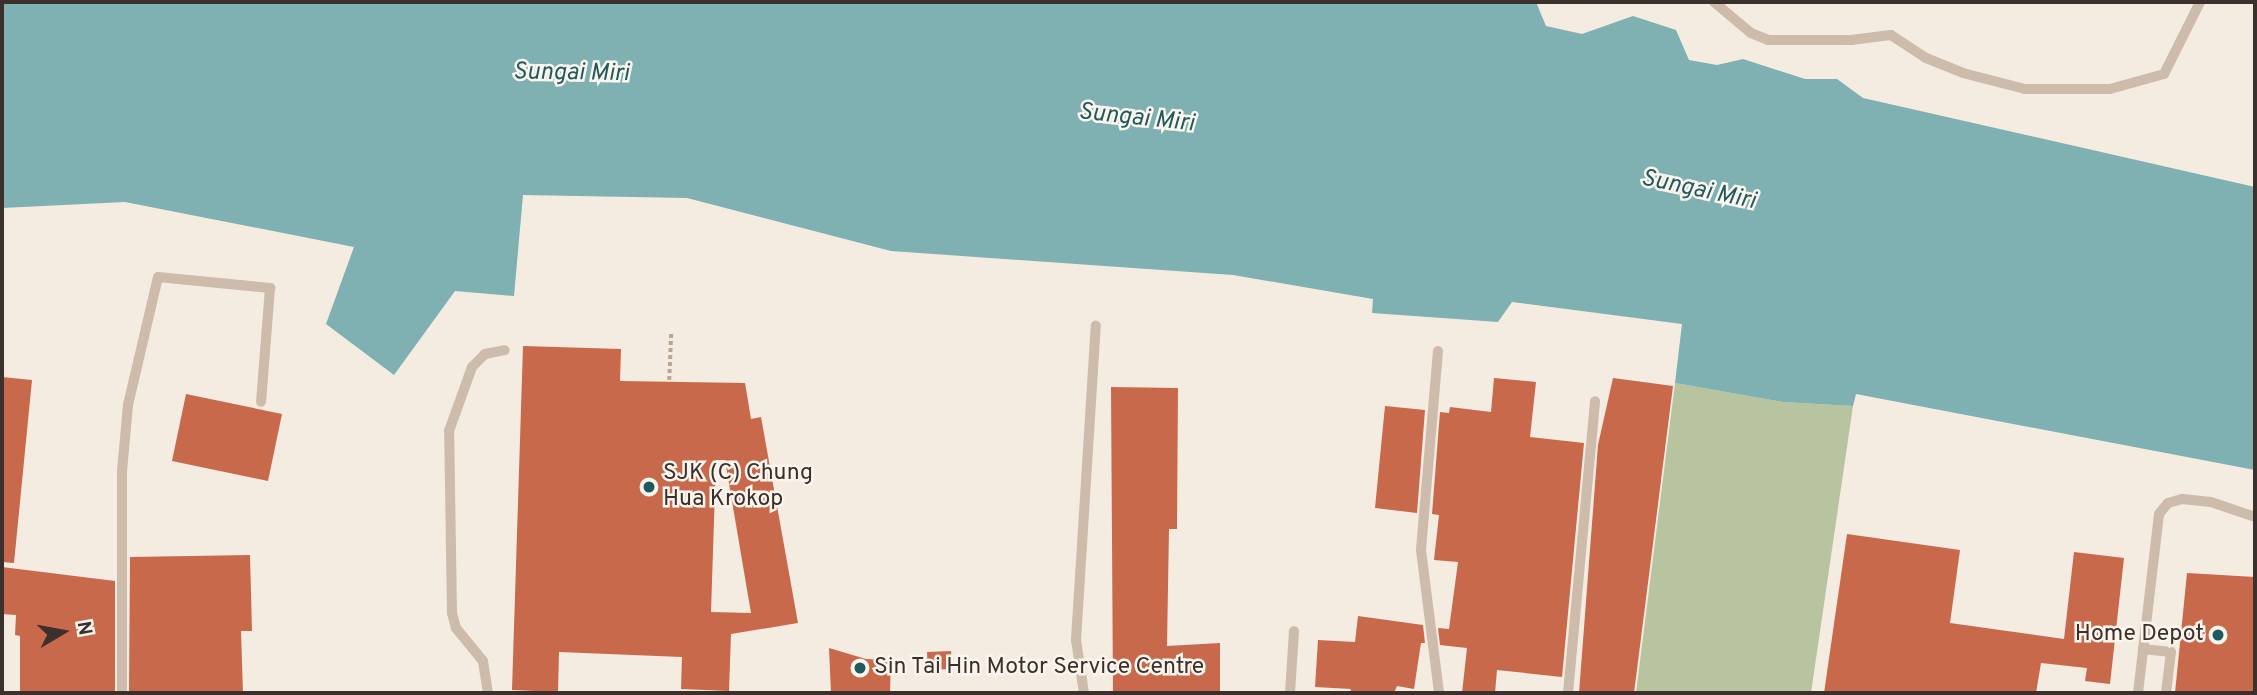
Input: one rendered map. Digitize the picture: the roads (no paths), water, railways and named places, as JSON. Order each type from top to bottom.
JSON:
[{"type":"lane","points":[[1714,2],[1751,33],[1768,40],[1851,40],[1891,35],[1926,58],[1962,73],[2025,89],[2110,89],[2164,74],[2200,2]]},
{"type":"lane","points":[[122,693],[122,471],[128,405],[158,277],[270,288],[261,402]]},
{"type":"lane","points":[[1084,693],[1076,640],[1096,326]]},
{"type":"lane","points":[[488,693],[483,661],[456,628],[452,613],[449,431],[472,367],[485,354],[505,351]]},
{"type":"lane","points":[[1438,351],[1421,550],[1439,693]]},
{"type":"lane","points":[[1568,693],[1595,401]]},
{"type":"lane","points":[[2138,693],[2159,514],[2168,503],[2182,499],[2211,502],[2255,517]]},
{"type":"lane","points":[[1290,693],[1294,631]]},
{"type":"lane","points":[[2143,649],[2171,652],[2166,693]]},
{"type":"water","name":"Sungai Miri","points":[[2,2],[1536,2],[1546,26],[1582,34],[1633,16],[1676,30],[1689,60],[1717,65],[1743,59],[1805,79],[1837,79],[1863,98],[2255,187],[2255,470],[1856,394],[1853,406],[1783,402],[1675,383],[1682,324],[1512,302],[1498,322],[1372,313],[1373,299],[1233,275],[891,251],[687,198],[523,195],[514,296],[455,291],[394,375],[326,324],[354,247],[125,202],[2,208]]},
{"type":"place","name":"SJK (C) Chung Hua Krokop","points":[[649,487]]},
{"type":"place","name":"Home Depot","points":[[2218,635]]},
{"type":"place","name":"Sin Tai Hin Motor Service Centre","points":[[860,668]]}]
